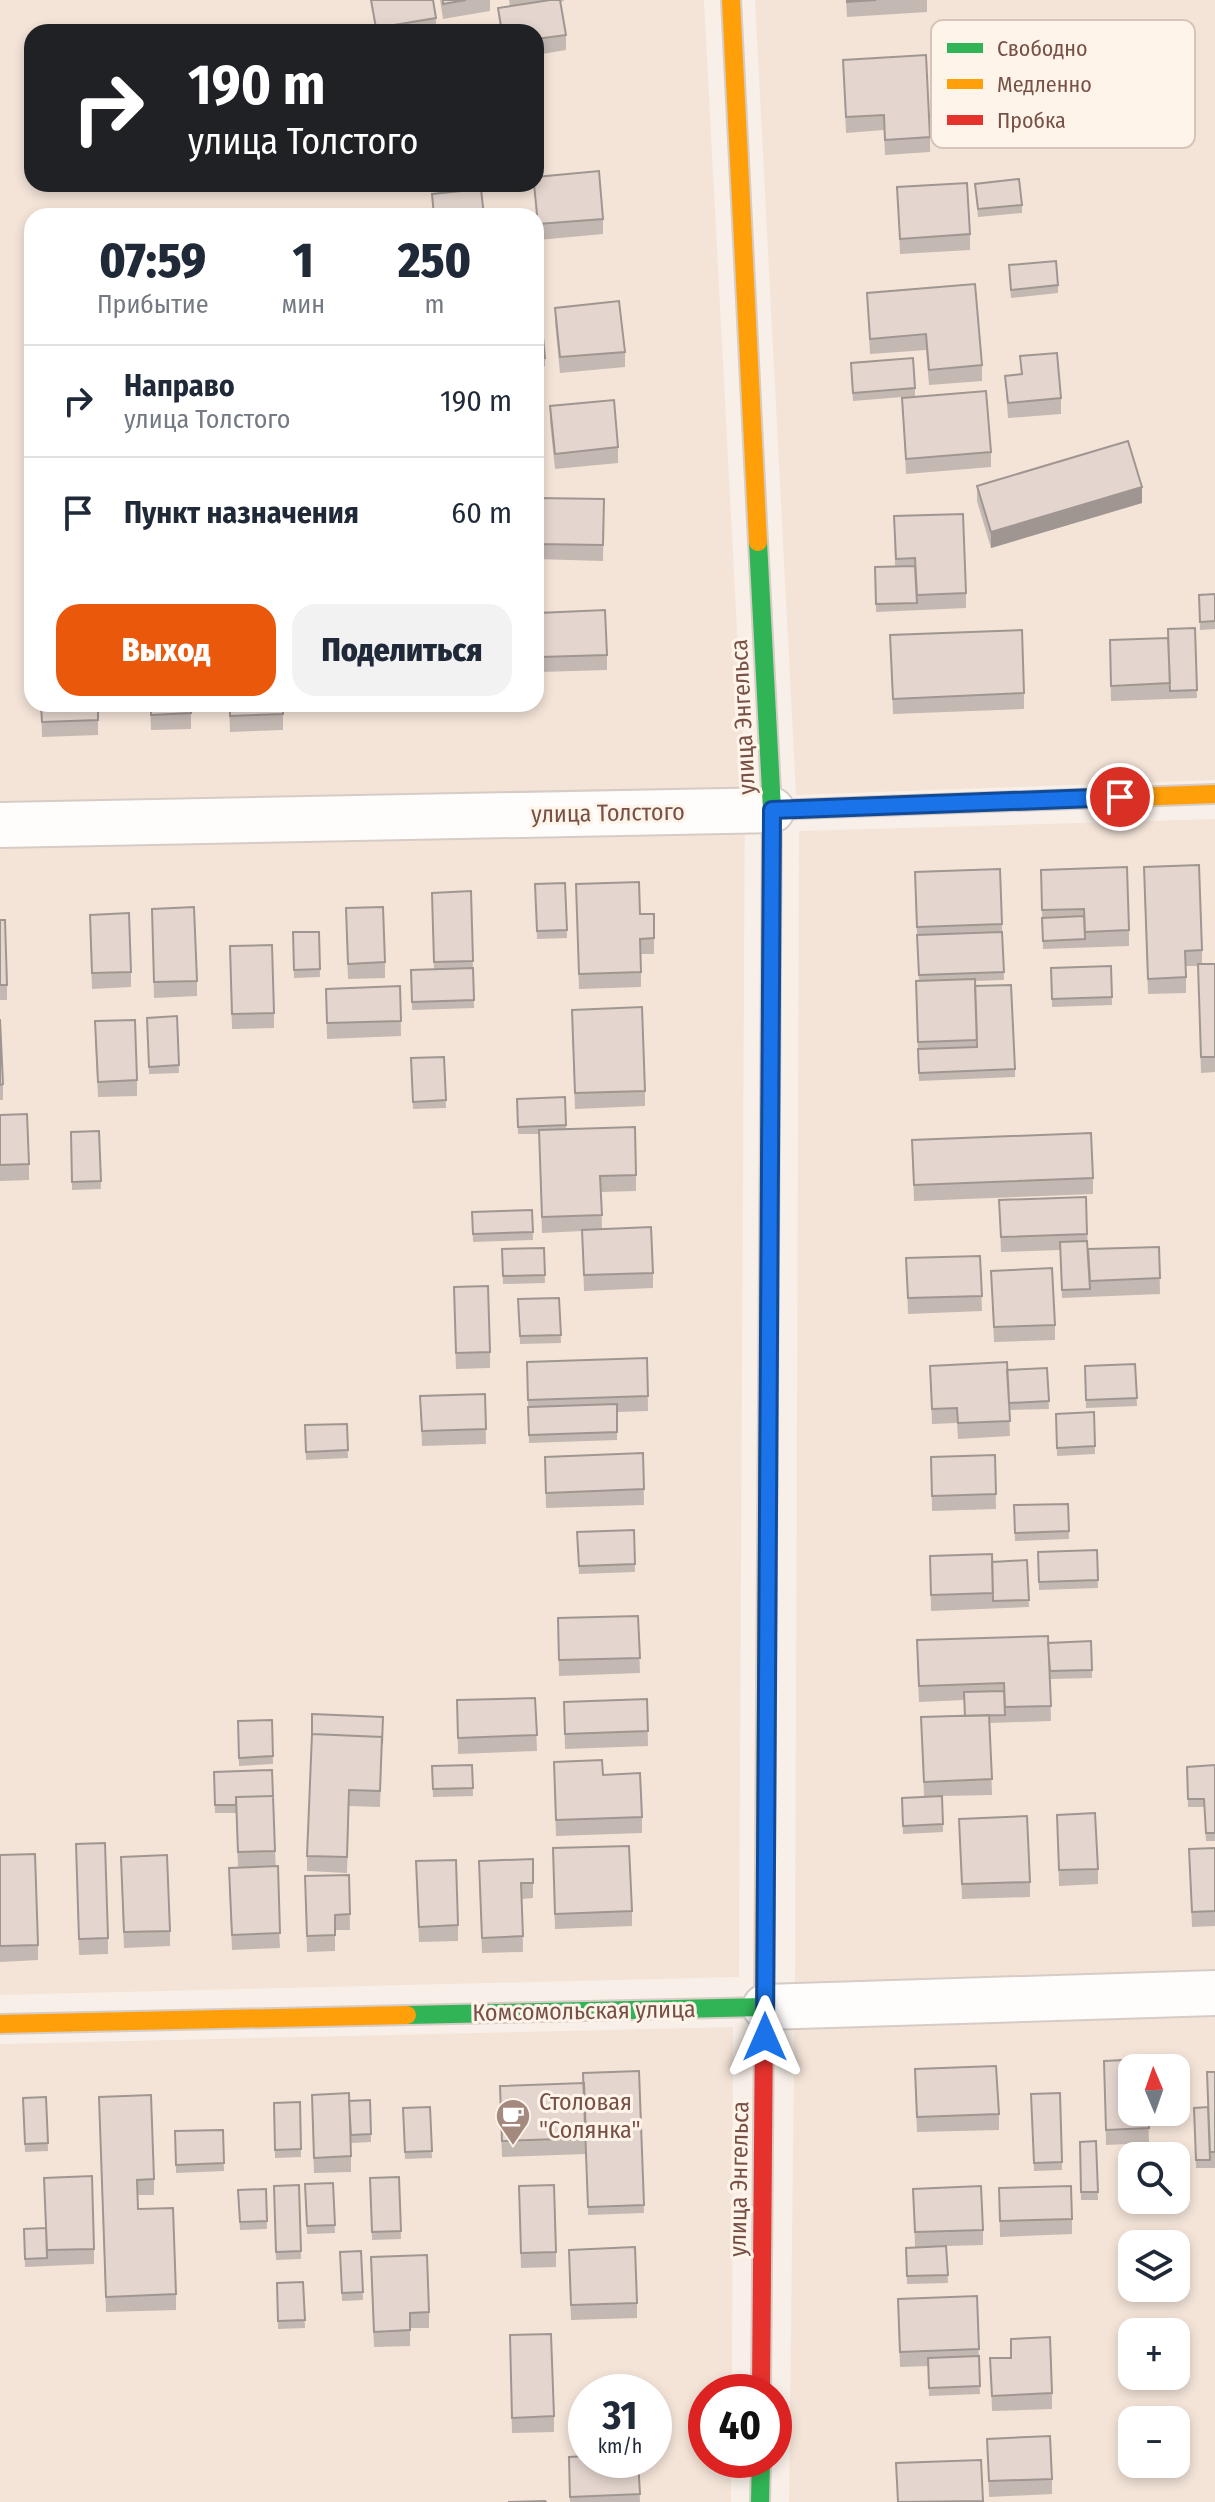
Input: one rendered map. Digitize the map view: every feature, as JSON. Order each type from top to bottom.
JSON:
[{"type":"main road","name":"улица Энгельса","points":[[731,0],[772,810],[761,2374]]},
{"type":"main road","name":"улица Толстого","points":[[772,810],[1215,794]]},
{"type":"main road","name":"Комсомольская улица","points":[[0,2024],[765,2007]]},
{"type":"main road","points":[[760,2502],[761,2478]]},
{"type":"street","name":"улица Толстого","points":[[0,825],[772,810]]},
{"type":"street","name":"Комсомольская улица","points":[[765,2007],[1215,1993]]},
{"type":"shaded area","points":[[0,0],[704,0],[745,782],[739,1977],[0,1995]]},
{"type":"shaded area","points":[[755,0],[1215,0],[1215,780],[796,795]]},
{"type":"shaded area","points":[[1215,819],[1215,2502],[789,2502],[789,2478],[792,2478],[799,831]]},
{"type":"shaded area","points":[[733,2027],[732,2374],[688,2374],[688,2478],[731,2478],[731,2502],[0,2502],[0,2044]]},
{"type":"building","points":[[371,0],[433,0],[436,18],[400,24],[375,24]]},
{"type":"building","points":[[443,0],[466,0],[443,4]]},
{"type":"building","points":[[560,0],[566,35],[544,38],[544,24],[501,24],[498,8]]},
{"type":"building","points":[[926,55],[930,137],[885,140],[884,115],[846,117],[843,60]]},
{"type":"building","points":[[599,171],[603,219],[544,224],[544,208],[536,208],[535,192],[544,192],[544,176]]},
{"type":"building","points":[[1019,179],[1022,205],[978,209],[975,184]]},
{"type":"building","points":[[967,183],[970,234],[900,239],[897,187]]},
{"type":"building","points":[[481,192],[483,208],[433,208],[432,194]]},
{"type":"building","points":[[1056,261],[1058,285],[1011,290],[1009,265]]},
{"type":"building","points":[[975,284],[982,365],[929,370],[926,334],[870,339],[867,293]]},
{"type":"building","points":[[619,301],[625,352],[560,357],[555,308]]},
{"type":"building","points":[[1057,353],[1061,398],[1008,403],[1005,376],[1022,374],[1020,356]]},
{"type":"building","points":[[913,358],[915,388],[853,393],[851,363]]},
{"type":"building","points":[[986,391],[991,452],[906,459],[902,398]]},
{"type":"building","points":[[614,400],[618,447],[555,454],[550,406]]},
{"type":"building","points":[[1128,441],[1142,487],[991,532],[977,486]]},
{"type":"building","points":[[544,498],[604,499],[603,545],[544,544]]},
{"type":"building","points":[[963,514],[966,593],[917,595],[915,558],[896,559],[894,516]]},
{"type":"building","points":[[915,566],[917,603],[876,604],[875,567]]},
{"type":"building","points":[[1215,594],[1215,621],[1200,622],[1199,595]]},
{"type":"building","points":[[605,610],[607,655],[544,657],[544,613]]},
{"type":"building","points":[[1195,628],[1197,690],[1170,691],[1168,629]]},
{"type":"building","points":[[1022,630],[1024,693],[893,699],[890,635]]},
{"type":"building","points":[[1168,638],[1170,683],[1111,686],[1110,640]]},
{"type":"building","points":[[41,712],[98,712],[98,720],[42,722]]},
{"type":"building","points":[[151,712],[191,712],[191,713],[151,715]]},
{"type":"building","points":[[230,712],[283,712],[283,714],[230,716]]},
{"type":"building","points":[[1199,865],[1202,950],[1185,951],[1186,977],[1148,979],[1144,867]]},
{"type":"building","points":[[1127,867],[1129,930],[1085,932],[1084,909],[1042,910],[1041,870]]},
{"type":"building","points":[[1000,869],[1002,924],[917,927],[915,872]]},
{"type":"building","points":[[639,882],[640,914],[654,914],[654,938],[640,939],[641,972],[579,974],[576,884]]},
{"type":"building","points":[[565,883],[567,930],[537,931],[535,884]]},
{"type":"building","points":[[471,891],[473,961],[434,962],[432,893]]},
{"type":"building","points":[[194,907],[197,981],[154,982],[152,909]]},
{"type":"building","points":[[383,907],[385,962],[348,964],[346,908]]},
{"type":"building","points":[[129,913],[131,972],[92,973],[90,915]]},
{"type":"building","points":[[1084,916],[1085,939],[1043,941],[1042,918]]},
{"type":"building","points":[[0,920],[5,920],[7,985],[0,985]]},
{"type":"building","points":[[293,932],[319,932],[320,969],[294,970]]},
{"type":"building","points":[[1002,932],[1004,972],[919,975],[917,935]]},
{"type":"building","points":[[272,945],[274,1013],[232,1014],[230,946]]},
{"type":"building","points":[[1198,964],[1215,964],[1215,1057],[1201,1057]]},
{"type":"building","points":[[1111,966],[1112,997],[1052,999],[1051,968]]},
{"type":"building","points":[[473,968],[474,1000],[412,1002],[411,970]]},
{"type":"building","points":[[975,979],[977,1040],[918,1042],[916,981]]},
{"type":"building","points":[[1011,985],[1015,1069],[919,1073],[918,1049],[977,1047],[975,986]]},
{"type":"building","points":[[400,986],[401,1021],[327,1023],[326,989]]},
{"type":"building","points":[[642,1007],[645,1091],[575,1093],[572,1010]]},
{"type":"building","points":[[177,1016],[179,1065],[149,1067],[147,1018]]},
{"type":"building","points":[[0,1019],[3,1084],[0,1085]]},
{"type":"building","points":[[135,1020],[137,1080],[98,1082],[95,1021]]},
{"type":"building","points":[[444,1057],[446,1100],[413,1102],[411,1058]]},
{"type":"building","points":[[565,1097],[566,1125],[518,1127],[517,1099]]},
{"type":"building","points":[[27,1114],[29,1164],[0,1165],[0,1115]]},
{"type":"building","points":[[635,1127],[636,1175],[600,1176],[602,1215],[542,1217],[539,1130]]},
{"type":"building","points":[[99,1131],[101,1181],[72,1182],[71,1132]]},
{"type":"building","points":[[1091,1133],[1093,1178],[914,1185],[912,1140]]},
{"type":"building","points":[[1086,1197],[1087,1234],[1001,1237],[999,1200]]},
{"type":"building","points":[[532,1210],[533,1232],[473,1234],[472,1212]]},
{"type":"building","points":[[651,1227],[653,1273],[584,1275],[582,1230]]},
{"type":"building","points":[[1087,1241],[1090,1289],[1062,1290],[1060,1242]]},
{"type":"building","points":[[1159,1247],[1160,1278],[1090,1281],[1088,1249]]},
{"type":"building","points":[[544,1248],[545,1275],[503,1276],[502,1249]]},
{"type":"building","points":[[980,1256],[982,1296],[908,1298],[906,1258]]},
{"type":"building","points":[[1052,1268],[1055,1325],[994,1327],[991,1271]]},
{"type":"building","points":[[488,1286],[490,1352],[456,1353],[454,1287]]},
{"type":"building","points":[[559,1298],[561,1335],[520,1336],[518,1299]]},
{"type":"building","points":[[647,1358],[648,1396],[528,1400],[527,1362]]},
{"type":"building","points":[[1007,1362],[1010,1421],[958,1423],[957,1408],[932,1409],[930,1366]]},
{"type":"building","points":[[1135,1364],[1137,1398],[1086,1400],[1085,1366]]},
{"type":"building","points":[[1047,1368],[1049,1401],[1009,1403],[1007,1370]]},
{"type":"building","points":[[485,1394],[486,1429],[422,1431],[420,1396]]},
{"type":"building","points":[[617,1404],[617,1432],[529,1435],[528,1407]]},
{"type":"building","points":[[1094,1412],[1095,1446],[1057,1448],[1056,1414]]},
{"type":"building","points":[[347,1424],[348,1450],[306,1452],[305,1425]]},
{"type":"building","points":[[643,1453],[644,1489],[546,1493],[545,1457]]},
{"type":"building","points":[[995,1455],[996,1494],[932,1496],[931,1457]]},
{"type":"building","points":[[1068,1504],[1069,1531],[1015,1533],[1014,1505]]},
{"type":"building","points":[[634,1530],[635,1564],[579,1566],[577,1532]]},
{"type":"building","points":[[1097,1550],[1098,1580],[1039,1582],[1038,1552]]},
{"type":"building","points":[[992,1554],[993,1593],[931,1595],[930,1556]]},
{"type":"building","points":[[1027,1560],[1029,1600],[993,1601],[992,1562]]},
{"type":"building","points":[[638,1616],[640,1658],[559,1660],[558,1618]]},
{"type":"building","points":[[1048,1636],[1051,1706],[1005,1707],[1004,1683],[919,1686],[917,1640]]},
{"type":"building","points":[[1091,1641],[1092,1670],[1050,1671],[1048,1643]]},
{"type":"building","points":[[1004,1691],[1005,1715],[965,1716],[964,1692]]},
{"type":"building","points":[[535,1698],[537,1735],[458,1738],[457,1700]]},
{"type":"building","points":[[647,1699],[648,1731],[565,1734],[564,1702]]},
{"type":"building","points":[[312,1714],[383,1717],[382,1744],[382,1737],[312,1734]]},
{"type":"building","points":[[989,1715],[992,1779],[924,1782],[921,1717]]},
{"type":"building","points":[[272,1720],[273,1756],[239,1758],[238,1721]]},
{"type":"building","points":[[312,1734],[382,1737],[380,1791],[349,1790],[347,1857],[307,1856]]},
{"type":"building","points":[[602,1760],[603,1775],[640,1773],[642,1817],[556,1820],[554,1762]]},
{"type":"building","points":[[472,1765],[473,1788],[433,1789],[432,1766]]},
{"type":"building","points":[[1215,1765],[1215,1833],[1206,1833],[1204,1799],[1188,1799],[1187,1767]]},
{"type":"building","points":[[272,1770],[273,1796],[236,1797],[236,1805],[215,1805],[214,1772]]},
{"type":"building","points":[[273,1796],[275,1851],[238,1852],[236,1797]]},
{"type":"building","points":[[942,1796],[943,1824],[903,1826],[902,1798]]},
{"type":"building","points":[[1095,1813],[1098,1869],[1059,1870],[1057,1815]]},
{"type":"building","points":[[1027,1816],[1030,1882],[962,1884],[959,1819]]},
{"type":"building","points":[[105,1843],[108,1938],[79,1939],[76,1844]]},
{"type":"building","points":[[629,1846],[632,1911],[555,1914],[553,1848]]},
{"type":"building","points":[[1215,1848],[1215,1911],[1192,1912],[1189,1849]]},
{"type":"building","points":[[35,1854],[38,1945],[0,1946],[0,1855]]},
{"type":"building","points":[[167,1855],[170,1931],[124,1932],[121,1857]]},
{"type":"building","points":[[533,1859],[533,1883],[521,1883],[523,1936],[482,1938],[479,1861]]},
{"type":"building","points":[[456,1860],[458,1925],[419,1927],[416,1861]]},
{"type":"building","points":[[278,1866],[280,1933],[232,1935],[229,1868]]},
{"type":"building","points":[[349,1875],[350,1914],[335,1915],[335,1935],[307,1936],[305,1876]]},
{"type":"building","points":[[1118,2060],[1118,2126],[1149,2128],[1106,2130],[1104,2061]]},
{"type":"building","points":[[996,2066],[999,2114],[917,2117],[915,2069]]},
{"type":"building","points":[[639,2071],[644,2205],[588,2207],[583,2073]]},
{"type":"building","points":[[1207,2072],[1215,2072],[1215,2152],[1210,2152]]},
{"type":"building","points":[[584,2083],[586,2138],[502,2141],[500,2086]]},
{"type":"building","points":[[349,2093],[351,2156],[314,2158],[312,2095]]},
{"type":"building","points":[[1060,2093],[1062,2162],[1034,2163],[1031,2094]]},
{"type":"building","points":[[151,2095],[154,2179],[137,2180],[138,2209],[173,2208],[176,2294],[106,2297],[99,2097]]},
{"type":"building","points":[[46,2097],[48,2143],[25,2144],[23,2098]]},
{"type":"building","points":[[370,2100],[371,2134],[351,2135],[349,2101]]},
{"type":"building","points":[[300,2102],[301,2149],[275,2150],[274,2103]]},
{"type":"building","points":[[430,2107],[432,2151],[405,2152],[403,2108]]},
{"type":"building","points":[[1208,2107],[1210,2160],[1196,2160],[1194,2108]]},
{"type":"building","points":[[223,2130],[224,2163],[176,2165],[175,2131]]},
{"type":"building","points":[[1096,2141],[1098,2192],[1081,2192],[1080,2142]]},
{"type":"building","points":[[92,2176],[94,2249],[47,2250],[44,2178]]},
{"type":"building","points":[[399,2177],[401,2231],[372,2232],[370,2178]]},
{"type":"building","points":[[333,2183],[335,2225],[307,2226],[305,2184]]},
{"type":"building","points":[[299,2185],[301,2251],[276,2252],[274,2186]]},
{"type":"building","points":[[554,2185],[556,2252],[521,2253],[519,2186]]},
{"type":"building","points":[[981,2186],[983,2230],[915,2232],[913,2189]]},
{"type":"building","points":[[1071,2186],[1072,2219],[1000,2221],[999,2188]]},
{"type":"building","points":[[266,2189],[267,2221],[240,2222],[238,2190]]},
{"type":"building","points":[[46,2228],[47,2258],[25,2259],[24,2229]]},
{"type":"building","points":[[946,2246],[948,2275],[907,2276],[906,2248]]},
{"type":"building","points":[[635,2247],[637,2303],[571,2305],[569,2250]]},
{"type":"building","points":[[361,2251],[363,2292],[342,2293],[340,2252]]},
{"type":"building","points":[[427,2255],[429,2312],[410,2313],[410,2330],[374,2332],[371,2257]]},
{"type":"building","points":[[303,2282],[305,2320],[278,2321],[277,2283]]},
{"type":"building","points":[[977,2296],[979,2349],[900,2352],[898,2299]]},
{"type":"building","points":[[551,2334],[554,2416],[512,2418],[510,2335]]},
{"type":"building","points":[[1050,2337],[1052,2393],[992,2396],[990,2358],[1011,2358],[1011,2339]]},
{"type":"building","points":[[979,2356],[980,2386],[929,2388],[928,2358]]},
{"type":"building","points":[[1050,2436],[1052,2479],[989,2481],[987,2439]]},
{"type":"building","points":[[981,2460],[983,2501],[898,2502],[896,2463]]},
{"type":"building","points":[[570,2478],[639,2478],[640,2494],[570,2497]]},
{"type":"traffic: fast","points":[[758,542],[772,810],[767,1550]]},
{"type":"traffic: fast","points":[[407,2015],[765,2007]]},
{"type":"traffic: fast","points":[[760,2502],[761,2478]]},
{"type":"traffic: slow","points":[[731,0],[758,542]]},
{"type":"traffic: slow","points":[[772,810],[1215,794]]},
{"type":"traffic: slow","points":[[764,2023],[767,1550]]},
{"type":"traffic: slow","points":[[0,2024],[407,2015]]},
{"type":"traffic: jam","points":[[761,2374],[764,2023]]},
{"type":"place","name":"Столовая \"Солянка\"","points":[[513,2147]]},
{"type":"route","points":[[765,2037],[772,810],[1120,797]]}]
